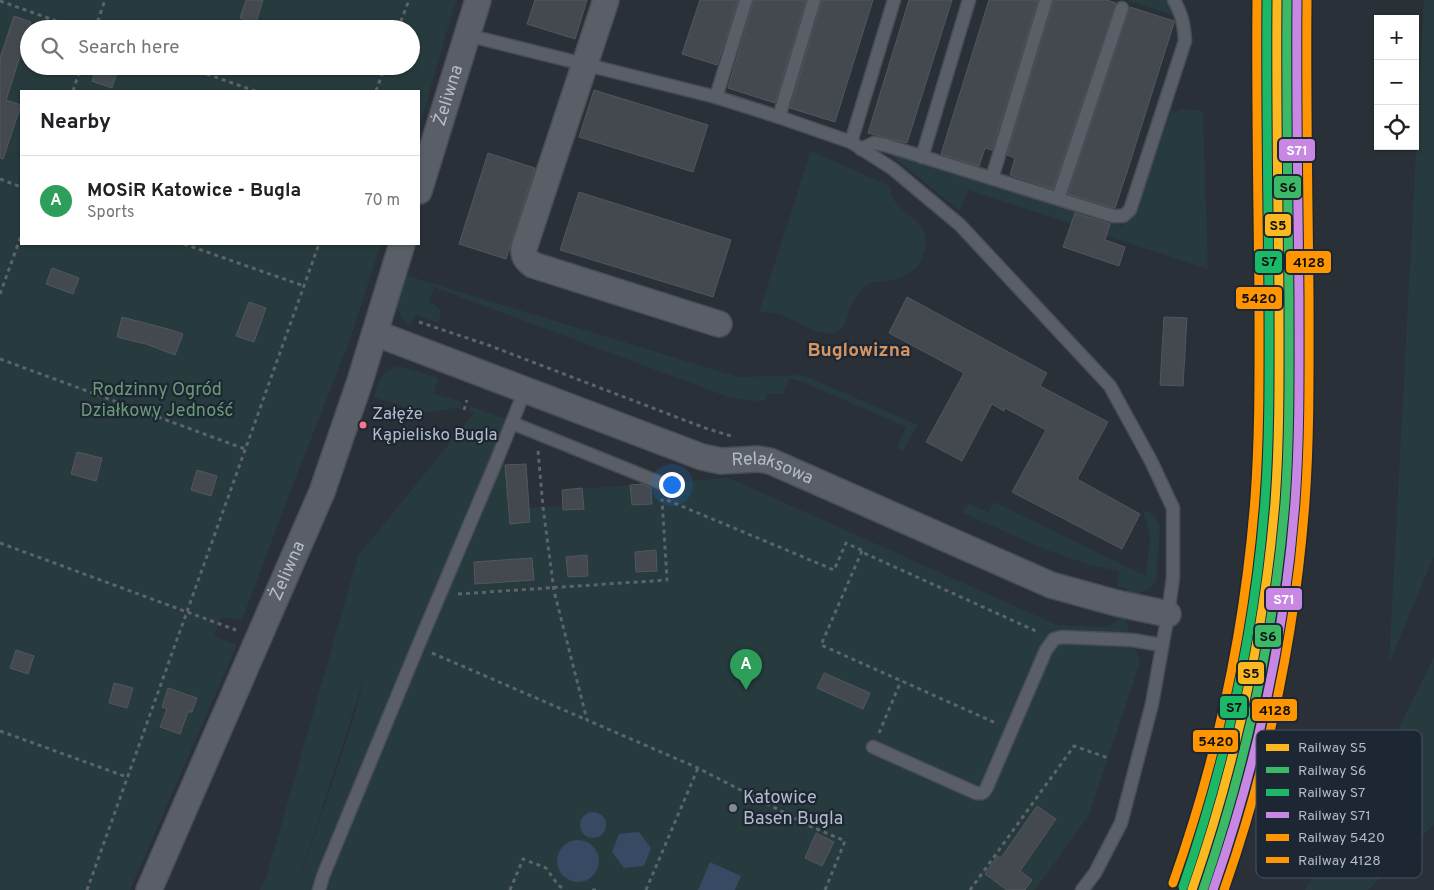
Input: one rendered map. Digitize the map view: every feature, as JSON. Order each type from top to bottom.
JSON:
[{"type":"street","name":"Żeliwna","points":[[420,188],[478,0]]},
{"type":"street","points":[[606,0],[523,254],[527,261],[533,265],[719,324]]},
{"type":"street","name":"Żeliwna","points":[[149,890],[322,492],[375,333],[402,245]]},
{"type":"street","name":"Relaksowa","points":[[375,333],[702,457],[721,460],[770,461],[1051,585],[1109,602],[1168,614]]},
{"type":"lane","points":[[716,97],[746,0]]},
{"type":"lane","points":[[779,117],[814,0]]},
{"type":"lane","points":[[856,145],[894,0]]},
{"type":"lane","points":[[922,156],[970,0]]},
{"type":"lane","points":[[992,178],[1046,0]]},
{"type":"lane","points":[[856,145],[874,143],[885,145],[1113,216],[1123,216],[1130,210],[1185,41],[1183,19],[1174,0]]},
{"type":"lane","points":[[1058,199],[1122,8]]},
{"type":"lane","points":[[468,35],[716,97],[779,117],[856,145],[893,169],[960,225],[1110,386],[1152,461],[1173,508],[1173,577],[1152,704],[1121,823],[1095,874],[1082,890]]},
{"type":"lane","points":[[320,890],[323,876],[525,390]]},
{"type":"lane","points":[[512,423],[661,483]]},
{"type":"lane","points":[[872,747],[981,794],[987,787],[1046,650],[1054,639],[1062,637],[1132,640],[1162,645]]},
{"type":"path","points":[[97,20],[105,0]]},
{"type":"path","points":[[401,20],[409,0]]},
{"type":"path","points":[[0,1],[54,20]]},
{"type":"path","points":[[73,90],[78,75]]},
{"type":"path","points":[[210,75],[252,90]]},
{"type":"path","points":[[376,90],[382,75]]},
{"type":"path","points":[[0,179],[20,187]]},
{"type":"path","points":[[0,294],[20,239]]},
{"type":"path","points":[[187,245],[304,286]]},
{"type":"path","points":[[87,890],[319,245]]},
{"type":"path","points":[[419,322],[488,345],[705,428],[735,437]]},
{"type":"path","points":[[0,359],[245,449]]},
{"type":"path","points":[[464,410],[467,400]]},
{"type":"path","points":[[536,433],[553,588],[587,720]]},
{"type":"path","points":[[440,595],[666,580],[662,497],[834,570],[846,543],[864,553],[1054,639]]},
{"type":"path","points":[[0,543],[259,638]]},
{"type":"path","points":[[863,551],[821,645],[1011,730]]},
{"type":"path","points":[[418,646],[698,768],[810,826],[845,841],[825,890]]},
{"type":"path","points":[[872,747],[901,681]]},
{"type":"path","points":[[0,731],[127,778]]},
{"type":"path","points":[[970,890],[1074,746],[1108,758]]},
{"type":"path","points":[[646,890],[698,768]]},
{"type":"path","points":[[510,890],[523,859],[546,868],[558,885],[565,890]]},
{"type":"path","points":[[592,890],[600,890]]},
{"type":"green space","name":"Rodzinny Ogród Działkowy Jedność","points":[[0,0],[456,0],[420,125],[420,90],[20,90],[20,245],[381,245],[348,345],[242,620],[221,617],[214,636],[237,645],[130,890],[0,890]]},
{"type":"green space","points":[[1170,0],[1175,16],[1129,1]]},
{"type":"green space","points":[[1424,0],[1434,0],[1434,556],[1389,663],[1416,150],[1419,150],[1419,95]]},
{"type":"green space","points":[[1183,109],[1203,111],[1208,269],[968,190],[960,211],[883,149],[1123,226],[1125,218],[1136,211],[1171,110],[1175,112]]},
{"type":"green space","points":[[811,151],[890,186],[894,200],[918,223],[925,234],[926,241],[923,256],[911,272],[905,276],[888,281],[875,282],[866,286],[854,301],[841,329],[829,333],[811,329],[782,315],[759,312]]},
{"type":"green space","points":[[405,275],[738,377],[803,375],[918,425],[903,451],[897,448],[906,427],[803,382],[789,378],[783,394],[766,394],[766,400],[753,401],[731,398],[434,287],[429,302],[440,312],[441,315],[438,323],[416,315],[410,326],[400,314],[398,308],[399,296]]},
{"type":"green space","points":[[396,367],[402,367],[438,378],[434,394],[462,402],[460,409],[425,413],[374,397],[383,375]]},
{"type":"green space","points":[[470,406],[508,420],[490,459],[505,465],[526,464],[528,508],[563,506],[562,490],[729,478],[1057,625],[1107,627],[1124,616],[1140,662],[1089,815],[1035,890],[260,890],[266,878],[358,556],[474,413],[468,411]],"holes":[[[364,678],[354,718],[298,886]]]},
{"type":"green space","points":[[994,502],[1146,576],[1150,539],[1143,510],[1150,513],[1156,518],[1160,528],[1156,581],[1143,591],[1127,594],[1127,589],[1117,586],[1119,571],[1090,565],[1047,550],[963,513],[965,507],[970,504],[989,513]]},
{"type":"green space","points":[[1434,657],[1434,824],[1422,836],[1422,730],[1398,730]]},
{"type":"green space","points":[[1313,878],[1380,878],[1368,890],[1305,890]]},
{"type":"water","points":[[593,812],[602,816],[606,825],[602,834],[593,838],[584,834],[580,825],[584,816]]},
{"type":"water","points":[[639,832],[651,848],[644,866],[624,868],[612,852],[619,834]]},
{"type":"water","points":[[582,840],[590,843],[596,849],[599,861],[596,873],[590,879],[574,882],[566,879],[560,873],[557,857],[560,849],[566,843]]},
{"type":"water","points":[[710,862],[741,876],[735,890],[698,890]]},
{"type":"building","points":[[246,0],[263,0],[257,20],[240,18]]},
{"type":"building","points":[[535,0],[587,0],[575,39],[527,24]]},
{"type":"building","points":[[700,0],[738,0],[717,65],[682,54]]},
{"type":"building","points":[[754,0],[806,0],[775,103],[728,88]]},
{"type":"building","points":[[822,0],[873,0],[835,122],[790,108]]},
{"type":"building","points":[[909,0],[952,0],[907,143],[868,133]]},
{"type":"building","points":[[989,0],[1038,0],[992,150],[985,148],[979,166],[941,154]]},
{"type":"building","points":[[1054,0],[1106,0],[1116,3],[1053,189],[1010,175],[1015,158],[1007,155]]},
{"type":"building","points":[[1130,7],[1174,21],[1174,23],[1114,208],[1068,194]]},
{"type":"building","points":[[14,16],[25,20],[20,20],[20,56],[6,100],[20,105],[20,108],[3,159],[0,158],[0,58]]},
{"type":"building","points":[[94,75],[116,75],[112,88],[92,81]]},
{"type":"building","points":[[594,90],[708,125],[693,172],[579,137]]},
{"type":"building","points":[[488,153],[535,168],[506,259],[459,244]]},
{"type":"building","points":[[579,192],[731,240],[713,297],[560,250]]},
{"type":"building","points":[[1075,213],[1110,224],[1105,240],[1125,247],[1119,266],[1063,247]]},
{"type":"building","points":[[52,268],[79,278],[73,294],[46,284]]},
{"type":"building","points":[[907,297],[1047,373],[1040,386],[1108,422],[1077,479],[1140,514],[1122,549],[1012,492],[1046,430],[1005,408],[1004,411],[992,404],[962,461],[926,442],[964,373],[889,333]]},
{"type":"building","points":[[249,302],[266,308],[254,342],[236,336]]},
{"type":"building","points":[[122,317],[183,334],[175,355],[146,344],[117,337]]},
{"type":"building","points":[[1164,317],[1187,318],[1183,386],[1160,385]]},
{"type":"building","points":[[77,452],[102,458],[96,481],[71,474]]},
{"type":"building","points":[[526,464],[530,522],[510,524],[505,465]]},
{"type":"building","points":[[197,470],[217,476],[211,496],[191,490]]},
{"type":"building","points":[[642,484],[651,488],[652,504],[632,505],[630,485]]},
{"type":"building","points":[[582,488],[584,509],[563,510],[562,490]]},
{"type":"building","points":[[656,550],[657,571],[636,572],[635,552]]},
{"type":"building","points":[[587,555],[588,576],[568,577],[566,557]]},
{"type":"building","points":[[532,558],[534,580],[475,584],[474,562]]},
{"type":"building","points":[[16,650],[34,656],[28,674],[10,668]]},
{"type":"building","points":[[824,673],[870,693],[863,709],[817,688]]},
{"type":"building","points":[[114,683],[133,688],[127,708],[109,703]]},
{"type":"building","points":[[168,688],[197,698],[192,712],[188,712],[180,734],[160,727],[167,709],[162,707]]},
{"type":"building","points":[[1037,806],[1056,819],[1020,871],[1032,880],[1025,890],[1007,890],[985,874],[997,856],[1001,858]]},
{"type":"building","points":[[816,833],[834,842],[822,866],[805,858]]},
{"type":"rail line","name":"5420","points":[[1173,883],[1203,789],[1227,694],[1244,596],[1255,498],[1259,397],[1257,0]]},
{"type":"rail line","name":"S7","points":[[1183,887],[1213,792],[1236,696],[1254,599],[1265,500],[1269,399],[1267,0]]},
{"type":"rail line","name":"S5","points":[[1192,890],[1222,795],[1246,699],[1264,601],[1275,502],[1279,374],[1277,0]]},
{"type":"rail line","name":"S6","points":[[1203,890],[1232,795],[1256,699],[1274,601],[1285,502],[1289,375],[1287,0]]},
{"type":"rail line","name":"S71","points":[[1260,730],[1284,601],[1297,477],[1299,400],[1297,0]]},
{"type":"rail line","name":"4128","points":[[1270,730],[1287,650],[1300,551],[1307,476],[1309,398],[1307,0]]},
{"type":"rail line","name":"S71","points":[[1213,890],[1229,843],[1256,747]]},
{"type":"rail line","name":"4128","points":[[1224,890],[1256,787]]},
{"type":"place","name":"Załęże Kąpielisko Bugla","points":[[363,425]]},
{"type":"place","name":"MOSiR Katowice - Bugla","points":[[746,690]]},
{"type":"place","name":"Katowice Basen Bugla","points":[[733,808]]},
{"type":"district","name":"Buglowizna","points":[[859,351]]}]
